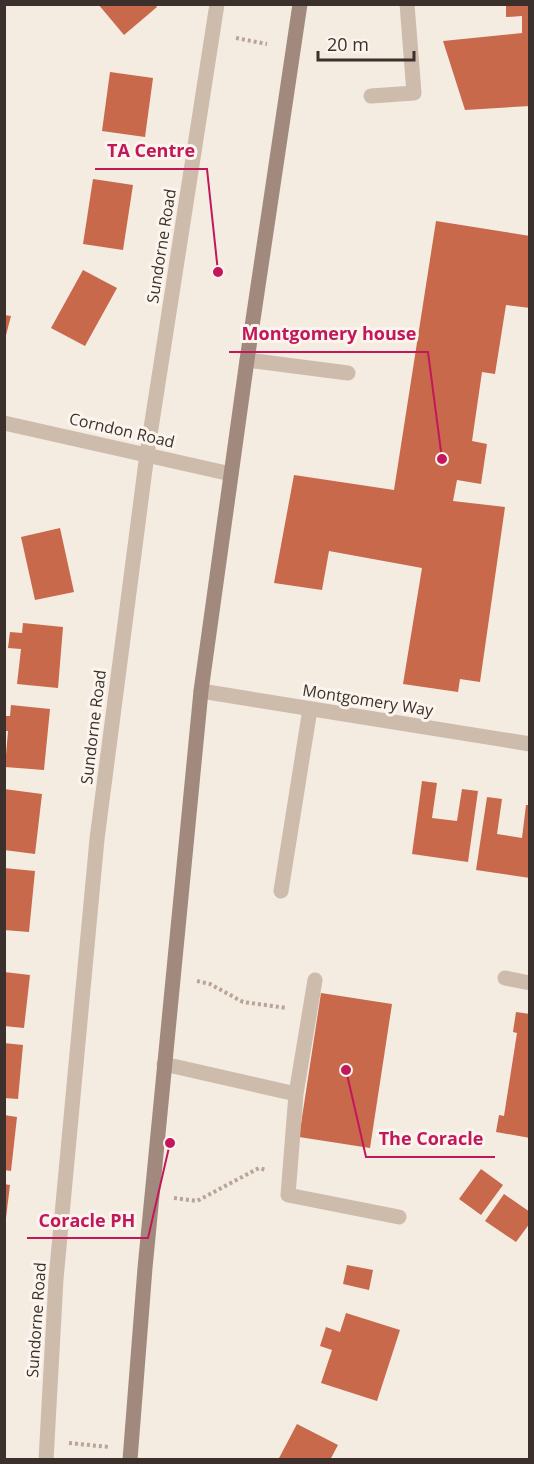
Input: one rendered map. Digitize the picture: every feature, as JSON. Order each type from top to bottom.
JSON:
[{"type":"main road","points":[[131,1454],[164,1064],[201,691],[300,4]]},
{"type":"street","name":"Sundorne Road","points":[[46,1460],[56,1280],[97,839],[147,454],[217,4]]},
{"type":"street","points":[[371,96],[414,93],[407,4]]},
{"type":"street","points":[[247,360],[348,373]]},
{"type":"street","name":"Corndon Road","points":[[4,423],[231,474]]},
{"type":"street","name":"Montgomery Way","points":[[201,691],[530,744]]},
{"type":"street","points":[[281,891],[310,709]]},
{"type":"street","points":[[505,978],[530,983]]},
{"type":"street","points":[[315,980],[296,1094],[288,1195],[399,1217]]},
{"type":"street","points":[[164,1064],[296,1094]]},
{"type":"path","points":[[213,33],[267,44]]},
{"type":"path","points":[[173,977],[210,984],[243,1002],[310,1010]]},
{"type":"path","points":[[152,1195],[197,1201],[259,1168],[289,1175]]},
{"type":"path","points":[[46,1441],[131,1454]]},
{"type":"building","points":[[98,4],[155,4],[157,7],[124,35]]},
{"type":"building","points":[[506,4],[530,4],[530,106],[465,110],[443,41],[522,33],[522,16],[506,17]]},
{"type":"building","points":[[110,72],[153,78],[145,137],[102,131]]},
{"type":"building","points":[[93,179],[133,185],[123,250],[83,244]]},
{"type":"building","points":[[436,221],[530,236],[530,308],[506,305],[495,374],[482,372],[472,441],[487,444],[481,484],[457,480],[453,501],[505,507],[480,682],[460,679],[458,692],[403,684],[422,568],[329,551],[322,590],[274,583],[294,475],[394,490]]},
{"type":"building","points":[[83,270],[117,288],[85,346],[51,328]]},
{"type":"building","points":[[4,315],[11,316],[5,339],[4,339]]},
{"type":"building","points":[[60,528],[74,592],[35,600],[21,537]]},
{"type":"building","points":[[23,623],[63,627],[58,688],[17,684],[21,649],[8,648],[10,632],[22,633]]},
{"type":"building","points":[[11,705],[50,709],[44,770],[5,767],[8,731],[4,731],[4,716],[10,716]]},
{"type":"building","points":[[422,781],[437,783],[432,818],[457,821],[462,789],[478,791],[468,862],[412,854]]},
{"type":"building","points":[[4,789],[42,794],[35,854],[4,850]]},
{"type":"building","points":[[487,797],[502,799],[497,834],[522,838],[526,805],[530,805],[530,878],[476,870]]},
{"type":"building","points":[[4,868],[35,871],[29,932],[4,930]]},
{"type":"building","points":[[4,972],[30,975],[24,1028],[4,1026]]},
{"type":"building","points":[[321,993],[392,1004],[370,1148],[299,1137]]},
{"type":"building","points":[[516,1012],[530,1014],[530,1138],[496,1132],[499,1115],[504,1116],[517,1033],[513,1032]]},
{"type":"building","points":[[4,1043],[23,1045],[18,1099],[4,1098]]},
{"type":"building","points":[[4,1115],[17,1117],[11,1171],[4,1170]]},
{"type":"building","points":[[481,1169],[503,1185],[481,1215],[459,1199]]},
{"type":"building","points":[[4,1184],[10,1185],[6,1218],[4,1218]]},
{"type":"building","points":[[504,1194],[530,1212],[530,1223],[516,1242],[485,1221]]},
{"type":"building","points":[[347,1265],[373,1270],[369,1290],[343,1284]]},
{"type":"building","points":[[346,1313],[400,1330],[377,1401],[321,1383],[332,1350],[320,1346],[326,1327],[340,1332]]},
{"type":"building","points":[[297,1424],[338,1445],[330,1460],[278,1460]]},
{"type":"place","name":"TA Centre","points":[[218,272]]},
{"type":"place","name":"Montgomery house","points":[[442,459]]},
{"type":"place","name":"The Coracle","points":[[346,1070]]},
{"type":"place","name":"Coracle PH","points":[[170,1143]]}]
